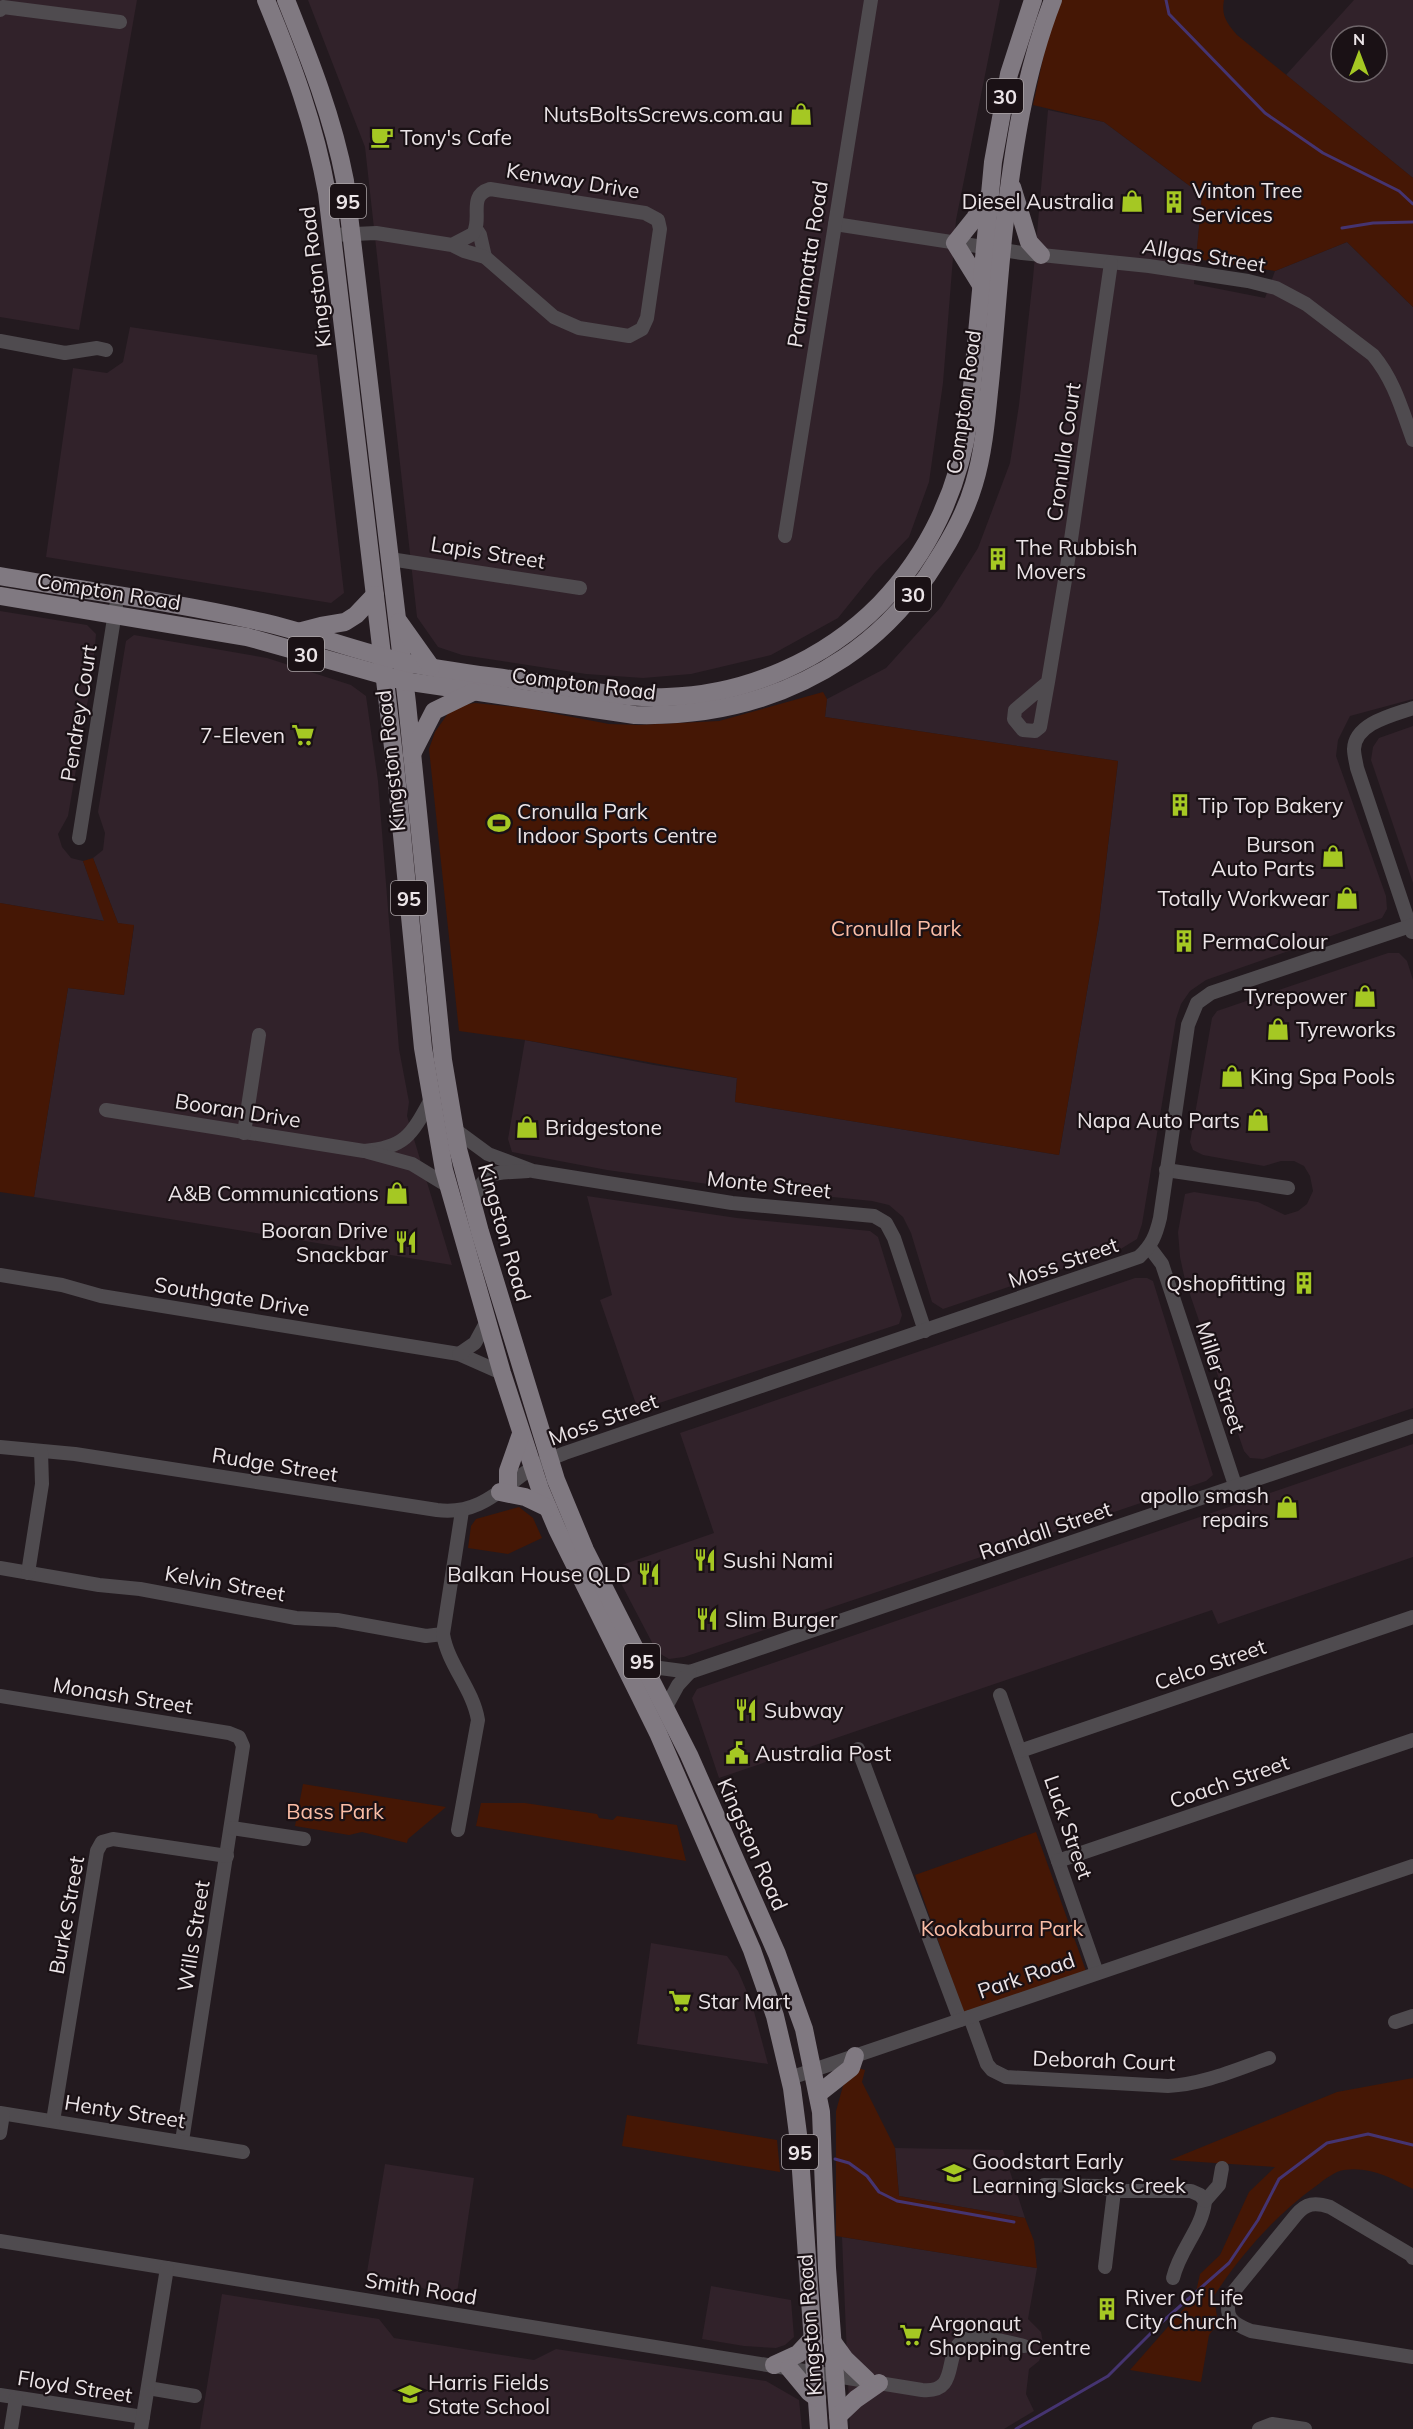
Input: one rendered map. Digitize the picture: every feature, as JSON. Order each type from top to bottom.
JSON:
[{"type":"main road","name":"Kingston Road","points":[[266,0],[312,124],[322,167],[333,235],[383,656],[421,1030],[430,1101],[448,1186],[521,1434],[541,1464],[666,1707],[777,1954],[804,2029],[818,2094],[822,2134],[824,2226],[838,2422]]},
{"type":"main road","name":"Kingston Road","points":[[286,0],[323,94],[337,139],[345,181],[398,621],[443,1060],[454,1129],[541,1464],[548,1508],[654,1723],[752,1950],[776,2016],[790,2078],[799,2142],[819,2429]]},
{"type":"main road","name":"Compton Road","points":[[0,596],[247,637],[404,681],[635,715],[701,713],[736,706],[786,690],[831,666],[870,638],[906,602],[938,559],[957,528],[974,486],[987,419],[994,248],[989,196],[1009,74],[1033,0]]},
{"type":"main road","name":"Compton Road","points":[[0,576],[215,612],[298,632],[402,662],[619,695],[686,696],[727,690],[767,677],[805,660],[845,635],[865,619],[895,587],[925,548],[946,504],[966,439],[981,285],[994,248],[1010,177],[1027,80],[1053,0]]},
{"type":"main road","points":[[1010,177],[1029,242],[1041,255]]},
{"type":"main road","points":[[981,285],[955,243],[989,196]]},
{"type":"main road","points":[[298,632],[345,622],[356,615],[375,595]]},
{"type":"main road","points":[[398,621],[431,667]]},
{"type":"main road","points":[[412,754],[434,711],[473,692]]},
{"type":"main road","points":[[521,1434],[504,1490],[548,1508]]},
{"type":"main road","points":[[818,2094],[852,2068],[855,2056]]},
{"type":"main road","points":[[813,2338],[782,2367],[817,2398]]},
{"type":"main road","points":[[832,2341],[845,2359],[873,2381],[838,2422]]},
{"type":"street","name":"Parramatta Road","points":[[785,536],[872,0]]},
{"type":"street","points":[[0,10],[3,7],[120,22]]},
{"type":"street","name":"Kenway Drive","points":[[333,235],[351,232],[376,233],[452,245],[485,257],[562,322],[579,328],[623,336],[641,335],[645,324],[660,240],[660,218],[637,211],[502,189],[477,188],[476,229],[480,235],[485,257]]},
{"type":"street","name":"Allgas Street","points":[[835,224],[1041,255],[1248,281],[1276,288],[1306,304],[1364,347],[1381,365],[1396,393],[1413,440]]},
{"type":"street","points":[[452,245],[471,236],[476,229]]},
{"type":"street","name":"Cronulla Court","points":[[1048,682],[1111,263]]},
{"type":"street","points":[[0,342],[65,353],[97,348],[106,350]]},
{"type":"street","name":"Lapis Street","points":[[390,559],[580,588]]},
{"type":"street","name":"Pendrey Court","points":[[79,837],[118,595]]},
{"type":"street","points":[[1412,928],[1357,768],[1354,748],[1359,734],[1378,720],[1413,708]]},
{"type":"street","name":"Moss Street","points":[[541,1464],[1139,1257],[1150,1248],[1155,1239],[1190,1018],[1201,999],[1211,993],[1412,928]]},
{"type":"street","points":[[244,1133],[259,1035]]},
{"type":"street","name":"Booran Drive","points":[[364,1151],[387,1148],[406,1139],[418,1125],[430,1101]]},
{"type":"street","name":"Booran Drive","points":[[106,1110],[364,1151],[412,1164],[448,1186]]},
{"type":"street","name":"Monte Street","points":[[454,1129],[488,1154],[533,1171],[732,1203],[874,1216],[886,1222],[894,1238],[925,1331]]},
{"type":"street","points":[[1166,1170],[1288,1188]]},
{"type":"street","name":"Monte Street","points":[[472,1203],[480,1185],[487,1177],[498,1173],[533,1171]]},
{"type":"street","name":"Miller Street","points":[[1150,1248],[1161,1262],[1236,1488]]},
{"type":"street","name":"Southgate Drive","points":[[0,1275],[62,1284],[101,1296],[459,1354],[502,1373]]},
{"type":"street","points":[[459,1354],[475,1343],[487,1321]]},
{"type":"street","name":"Randall Street","points":[[645,1666],[690,1672],[1413,1426]]},
{"type":"street","name":"Rudge Street","points":[[0,1447],[96,1457],[437,1510],[462,1511],[504,1490],[541,1464]]},
{"type":"street","points":[[28,1573],[42,1484],[41,1451]]},
{"type":"street","points":[[458,1830],[478,1720],[476,1705],[445,1647],[443,1634],[462,1511]]},
{"type":"street","name":"Kelvin Street","points":[[0,1568],[99,1585],[140,1589],[296,1618],[337,1620],[426,1636],[443,1634]]},
{"type":"street","name":"Celco Street","points":[[1020,1751],[1413,1617]]},
{"type":"street","points":[[666,1707],[678,1685],[690,1672]]},
{"type":"street","name":"Luck Street","points":[[1000,1695],[1097,1974]]},
{"type":"street","name":"Monash Street","points":[[0,1696],[229,1733],[239,1737]]},
{"type":"street","name":"Wills Street","points":[[182,2141],[232,1828],[243,1746],[239,1737]]},
{"type":"street","name":"Coach Street","points":[[1058,1861],[1413,1740]]},
{"type":"street","name":"Deborah Court","points":[[858,1749],[965,2019],[992,2070],[1006,2077],[1184,2085],[1203,2082],[1269,2058]]},
{"type":"street","points":[[232,1828],[304,1839]]},
{"type":"street","name":"Burke Street","points":[[53,2121],[97,1851],[102,1842],[113,1839],[226,1856]]},
{"type":"street","name":"Park Road","points":[[790,2078],[1413,1866]]},
{"type":"street","points":[[1395,2022],[1413,2016]]},
{"type":"street","points":[[0,2133],[2,2114]]},
{"type":"street","name":"Henty Street","points":[[2,2114],[243,2152]]},
{"type":"street","points":[[1173,2278],[1181,2252],[1200,2222],[1205,2201],[1219,2185],[1222,2168]]},
{"type":"street","points":[[1041,2187],[1099,2186],[1114,2191],[1191,2191],[1200,2195],[1205,2201]]},
{"type":"street","points":[[1105,2267],[1114,2191]]},
{"type":"street","points":[[1413,2258],[1330,2207],[1317,2202],[1303,2206],[1230,2296],[1227,2307],[1230,2318],[1238,2326],[1251,2331],[1413,2357]]},
{"type":"street","name":"Smith Road","points":[[0,2241],[932,2391],[945,2383],[955,2349],[966,2340],[974,2338],[1024,2346]]},
{"type":"street","points":[[142,2423],[167,2268]]},
{"type":"street","points":[[148,2388],[195,2396]]},
{"type":"street","name":"Floyd Street","points":[[0,2396],[142,2423]]},
{"type":"street","points":[[11,2429],[16,2398]]},
{"type":"street","points":[[1258,2429],[1272,2424],[1305,2429]]},
{"type":"shaded area","points":[[0,0],[137,0],[79,330],[0,317]]},
{"type":"shaded area","points":[[308,0],[1000,0],[956,220],[943,383],[929,482],[909,537],[875,572],[838,618],[771,655],[691,674],[643,678],[586,674],[462,655],[438,647],[417,617],[365,147]]},
{"type":"shaded area","points":[[1354,0],[1413,0],[1413,178],[1286,75],[1329,28],[1329,84],[1389,84],[1389,24],[1332,24]]},
{"type":"shaded area","points":[[1048,110],[1104,122],[1202,195],[1194,284],[1265,298],[1275,271],[1347,242],[1413,307],[1413,699],[1350,716],[1338,740],[1336,756],[1386,896],[1387,909],[1382,918],[1206,980],[1190,991],[1181,1004],[1176,1019],[1142,1224],[1137,1239],[1119,1250],[943,1309],[932,1302],[911,1233],[903,1217],[889,1205],[872,1201],[715,1185],[607,1170],[512,1152],[508,1139],[525,1040],[654,1065],[737,1078],[735,1102],[1059,1155],[1099,921],[1118,761],[825,717],[827,699],[886,668],[941,607],[978,548],[1010,463],[1033,278]]},
{"type":"shaded area","points":[[130,327],[317,355],[344,593],[331,603],[46,557],[73,368],[107,373],[123,362]]},
{"type":"shaded area","points":[[0,611],[87,625],[96,634],[92,676],[68,816],[58,834],[62,847],[71,858],[83,861],[105,921],[0,903]]},
{"type":"shaded area","points":[[134,635],[267,658],[351,685],[366,696],[378,781],[399,1049],[409,1102],[407,1116],[452,1265],[34,1197],[68,988],[124,995],[134,926],[118,923],[93,858],[103,850],[105,833],[98,812],[126,641]]},
{"type":"shaded area","points":[[1413,726],[1413,883],[1371,760],[1373,747],[1379,738]]},
{"type":"shaded area","points":[[1388,953],[1399,953],[1407,961],[1413,980],[1413,1408],[1263,1459],[1250,1458],[1244,1451],[1185,1280],[1178,1232],[1185,1194],[1194,1192],[1258,1202],[1285,1215],[1298,1211],[1307,1204],[1313,1191],[1310,1176],[1304,1166],[1294,1161],[1281,1161],[1264,1166],[1203,1155],[1193,1150],[1190,1142],[1212,1018],[1217,1011]]},
{"type":"shaded area","points":[[587,1196],[737,1218],[870,1231],[878,1237],[902,1315],[899,1324],[638,1410],[600,1300],[612,1295]]},
{"type":"shaded area","points":[[1135,1278],[1147,1278],[1153,1281],[1213,1475],[1206,1481],[684,1657],[669,1659],[657,1652],[613,1568],[714,1533],[680,1433]]},
{"type":"shaded area","points":[[1413,1444],[1413,1557],[1218,1624],[1212,1610],[719,1778],[692,1698],[697,1689]]},
{"type":"shaded area","points":[[651,1943],[727,1956],[738,1971],[752,2004],[768,2064],[637,2044]]},
{"type":"shaded area","name":"Goodstart Early Learning Slacks Creek","points":[[895,2148],[1003,2150],[1025,2218],[899,2196]]},
{"type":"shaded area","points":[[385,2164],[474,2178],[456,2300],[411,2284],[366,2278]]},
{"type":"shaded area","points":[[842,2237],[1037,2268],[1028,2319],[1041,2332],[1044,2348],[1039,2361],[1029,2369],[1026,2394],[1034,2411],[1004,2429],[850,2429]]},
{"type":"shaded area","points":[[711,2286],[791,2300],[794,2337],[785,2345],[776,2348],[744,2346],[702,2339]]},
{"type":"shaded area","name":"Harris Fields State School","points":[[222,2294],[379,2319],[394,2338],[534,2360],[556,2349],[766,2381],[799,2400],[802,2429],[200,2429]]},
{"type":"green space","points":[[1060,0],[1224,0],[1223,11],[1230,27],[1237,35],[1413,178],[1413,307],[1347,242],[1275,271],[1196,259],[1202,195],[1104,122],[1033,105],[1048,35]]},
{"type":"green space","name":"Cronulla Park","points":[[823,692],[827,699],[825,717],[1118,761],[1099,921],[1059,1155],[735,1102],[737,1078],[525,1040],[459,1031],[429,749],[435,732],[449,712],[457,706],[475,703],[525,708],[609,724],[639,725],[719,721]]},
{"type":"green space","points":[[93,858],[118,923],[134,925],[124,995],[68,988],[34,1197],[0,1192],[0,903],[104,921],[83,861]]},
{"type":"green space","points":[[519,1507],[533,1518],[542,1538],[508,1554],[468,1548],[471,1526],[476,1519]]},
{"type":"green space","name":"Bass Park","points":[[303,1784],[446,1807],[408,1839],[407,1843],[362,1832],[349,1835],[295,1826]]},
{"type":"green space","points":[[481,1803],[525,1803],[597,1814],[599,1818],[613,1820],[617,1816],[677,1825],[686,1861],[476,1826]]},
{"type":"green space","name":"Kookaburra Park","points":[[1036,1832],[1086,1971],[964,2014],[915,1875]]},
{"type":"green space","points":[[858,2068],[865,2070],[862,2082],[895,2148],[899,2196],[1025,2218],[1034,2241],[1037,2268],[836,2236],[836,2111],[843,2086]]},
{"type":"green space","points":[[1413,2078],[1413,2189],[1371,2171],[1344,2170],[1330,2176],[1301,2197],[1273,2222],[1236,2265],[1214,2296],[1218,2324],[1209,2335],[1201,2382],[1130,2370],[1195,2296],[1200,2274],[1220,2255],[1249,2192],[1275,2167],[1170,2160],[1337,2092]]},
{"type":"green space","points":[[627,2115],[777,2140],[780,2172],[622,2146]]},
{"type":"waterway","points":[[1166,0],[1169,14],[1265,113],[1323,153],[1399,191],[1413,204]]},
{"type":"waterway","points":[[1342,228],[1373,223],[1413,222]]},
{"type":"waterway","points":[[1016,2429],[1108,2376],[1162,2322],[1229,2263],[1258,2220],[1279,2179],[1327,2143],[1368,2134],[1413,2145]]},
{"type":"waterway","points":[[835,2159],[849,2163],[867,2176],[879,2192],[897,2201],[1014,2222]]},
{"type":"place","name":"NutsBoltsScrews.com.au","points":[[801,114]]},
{"type":"place","name":"Tony's Cafe","points":[[382,137]]},
{"type":"place","name":"Diesel Australia","points":[[1132,201]]},
{"type":"place","name":"Vinton Tree Services","points":[[1174,202]]},
{"type":"place","name":"The Rubbish Movers","points":[[998,559]]},
{"type":"place","name":"7-Eleven","points":[[303,735]]},
{"type":"place","name":"Tip Top Bakery","points":[[1180,805]]},
{"type":"place","name":"Cronulla Park Indoor Sports Centre","points":[[499,823]]},
{"type":"place","name":"Burson Auto Parts","points":[[1333,856]]},
{"type":"place","name":"Totally Workwear","points":[[1347,898]]},
{"type":"place","name":"PermaColour","points":[[1184,941]]},
{"type":"place","name":"Tyrepower","points":[[1365,996]]},
{"type":"place","name":"Tyreworks","points":[[1278,1029]]},
{"type":"place","name":"King Spa Pools","points":[[1232,1076]]},
{"type":"place","name":"Napa Auto Parts","points":[[1258,1120]]},
{"type":"place","name":"Bridgestone","points":[[527,1127]]},
{"type":"place","name":"A&B Communications","points":[[397,1193]]},
{"type":"place","name":"Booran Drive Snackbar","points":[[406,1242]]},
{"type":"place","name":"Qshopfitting","points":[[1304,1283]]},
{"type":"place","name":"apollo smash repairs","points":[[1287,1507]]},
{"type":"place","name":"Sushi Nami","points":[[705,1560]]},
{"type":"place","name":"Balkan House QLD","points":[[649,1574]]},
{"type":"place","name":"Slim Burger","points":[[707,1619]]},
{"type":"place","name":"Subway","points":[[746,1710]]},
{"type":"place","name":"Australia Post","points":[[737,1753]]},
{"type":"place","name":"Star Mart","points":[[680,2001]]},
{"type":"place","name":"Goodstart Early Learning Slacks Creek","points":[[954,2173]]},
{"type":"place","name":"River Of Life City Church","points":[[1107,2309]]},
{"type":"place","name":"Argonaut Shopping Centre","points":[[911,2335]]},
{"type":"place","name":"Harris Fields State School","points":[[410,2394]]}]
